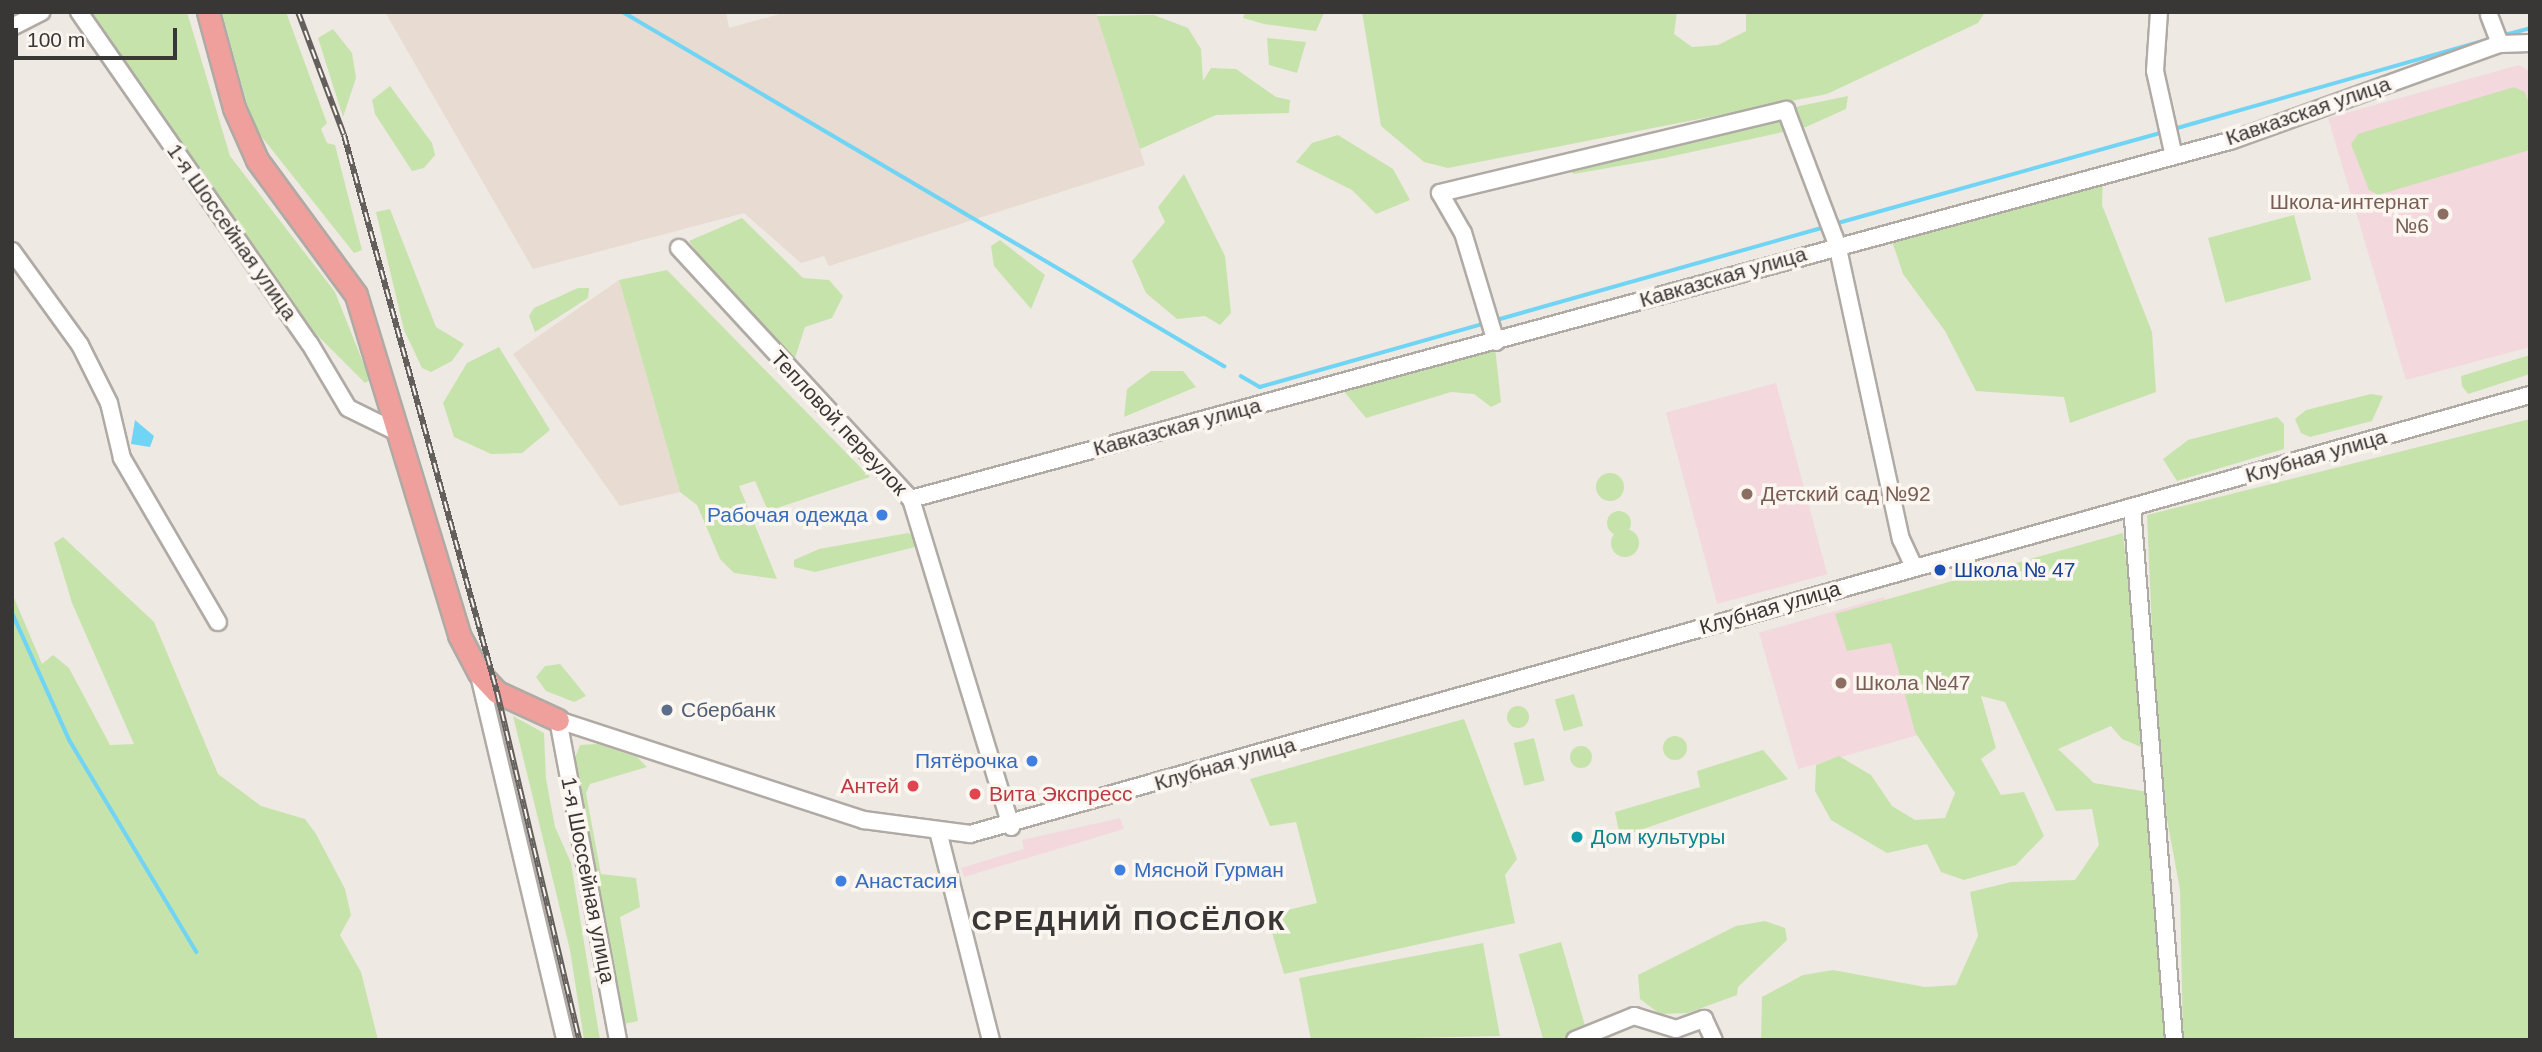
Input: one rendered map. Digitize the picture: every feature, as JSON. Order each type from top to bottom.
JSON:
[{"type":"main road","points":[[208,12],[234,108],[257,160],[356,295],[459,635],[479,673],[497,692],[558,720]]},
{"type":"street","points":[[12,27],[41,12]]},
{"type":"street","name":"1-я Шоссейная улица","points":[[79,12],[310,344],[348,408],[399,433]]},
{"type":"street","points":[[2159,12],[2155,71],[2172,148]]},
{"type":"street","points":[[2489,15],[2500,44]]},
{"type":"street","name":"Кавказская улица","points":[[911,499],[1837,244],[2172,148],[2281,125],[2500,44],[2530,43]]},
{"type":"street","points":[[1495,337],[1463,233],[1440,193],[1786,110],[1837,244],[1901,539],[1914,568]]},
{"type":"street","name":"Тепловой переулок","points":[[679,248],[911,499],[1011,827]]},
{"type":"street","points":[[12,251],[80,345],[109,404],[122,458],[218,622]]},
{"type":"street","name":"Клубная улица","points":[[939,835],[1011,827],[1914,568],[2530,395]]},
{"type":"street","points":[[2132,507],[2174,1040]]},
{"type":"street","points":[[479,673],[565,1040]]},
{"type":"street","points":[[558,720],[797,800],[939,835],[991,1040]]},
{"type":"street","name":"1-я Шоссейная улица","points":[[558,720],[618,1040]]},
{"type":"street","points":[[1575,1040],[1634,1016],[1676,1029],[1704,1019],[1714,1040]]},
{"type":"shaded area","points":[[385,12],[726,12],[729,28],[787,12],[1096,12],[1145,165],[829,266],[824,256],[801,263],[744,213],[533,269]]},
{"type":"shaded area","name":"Школа-интернат №6","points":[[2519,65],[2530,71],[2530,347],[2406,380],[2328,118]]},
{"type":"shaded area","points":[[619,280],[680,492],[620,506],[513,354]]},
{"type":"shaded area","name":"Детский сад №92","points":[[1776,383],[1827,574],[1717,604],[1666,413]]},
{"type":"shaded area","name":"Школа №47","points":[[1884,597],[1923,733],[1798,769],[1759,633]]},
{"type":"shaded area","points":[[1120,818],[1124,829],[964,877],[961,868],[1024,849],[1022,840]]},
{"type":"green space","points":[[89,12],[187,12],[230,156],[335,292],[370,380],[365,383],[314,332]]},
{"type":"green space","points":[[222,12],[286,12],[327,123],[321,129],[327,143],[335,145],[362,250],[354,253],[253,126]]},
{"type":"green space","points":[[1245,12],[1324,13],[1316,31],[1264,24],[1243,18]]},
{"type":"green space","points":[[1362,12],[1677,12],[1674,34],[1692,47],[1718,45],[1746,31],[1746,12],[1985,12],[1978,23],[1827,94],[1448,168],[1424,162],[1381,126]]},
{"type":"green space","points":[[1154,15],[1188,28],[1201,49],[1203,81],[1211,68],[1236,69],[1276,97],[1290,100],[1289,113],[1216,115],[1140,149],[1097,16]]},
{"type":"green space","points":[[333,29],[352,53],[356,78],[343,117],[318,38]]},
{"type":"green space","points":[[1267,38],[1306,42],[1297,73],[1269,65]]},
{"type":"green space","points":[[390,86],[432,143],[435,155],[424,168],[412,171],[375,114],[372,100]]},
{"type":"green space","points":[[2514,87],[2525,92],[2530,107],[2530,150],[2378,195],[2369,190],[2351,144],[2358,134]]},
{"type":"green space","points":[[1848,96],[1846,109],[1806,127],[1664,158],[1574,174],[1553,157]]},
{"type":"green space","points":[[1338,135],[1393,169],[1410,200],[1376,214],[1352,190],[1296,162],[1312,143]]},
{"type":"green space","points":[[1184,174],[1225,256],[1231,313],[1220,325],[1205,316],[1177,319],[1146,293],[1132,261],[1165,222],[1158,207]]},
{"type":"green space","points":[[2103,176],[2102,205],[2152,332],[2156,392],[2070,423],[2064,397],[1976,391],[1945,331],[1903,274],[1890,235]]},
{"type":"green space","points":[[390,209],[436,327],[464,344],[452,361],[431,372],[422,368],[404,330],[376,212]]},
{"type":"green space","points":[[2294,215],[2311,280],[2225,303],[2208,238]]},
{"type":"green space","points":[[742,218],[803,278],[829,280],[843,296],[832,318],[805,327],[793,364],[734,304],[689,241]]},
{"type":"green space","points":[[1000,240],[1045,275],[1031,309],[994,266],[991,246]]},
{"type":"green space","points":[[667,270],[870,477],[768,511],[755,481],[739,486],[777,579],[734,573],[720,559],[697,505],[680,492],[619,280]]},
{"type":"green space","points":[[578,288],[589,288],[588,298],[535,332],[529,316],[534,308]]},
{"type":"green space","points":[[499,347],[550,430],[522,453],[491,454],[454,437],[443,403],[467,363]]},
{"type":"green space","points":[[1495,347],[1501,402],[1491,407],[1474,394],[1451,392],[1366,418],[1342,389]]},
{"type":"green space","points":[[2530,355],[2530,374],[2468,394],[2462,386],[2461,376]]},
{"type":"green space","points":[[1151,371],[1183,371],[1196,387],[1124,417],[1127,389]]},
{"type":"green space","points":[[2371,394],[2383,396],[2372,421],[2310,437],[2301,433],[2295,419],[2306,410]]},
{"type":"green space","points":[[2277,417],[2284,424],[2284,449],[2177,481],[2163,459],[2188,440]]},
{"type":"green space","points":[[2530,419],[2530,1040],[2183,1040],[2180,890],[2158,770],[2147,515]]},
{"type":"green space","points":[[1610,473],[1620,477],[1624,487],[1620,497],[1610,501],[1600,497],[1596,487],[1600,477]]},
{"type":"green space","points":[[1619,511],[1630,518],[1631,523],[1624,534],[1619,535],[1608,528],[1607,523],[1614,512]]},
{"type":"green space","points":[[1625,529],[1635,533],[1639,543],[1635,553],[1625,557],[1615,553],[1611,543],[1615,533]]},
{"type":"green space","points":[[908,533],[919,539],[915,547],[815,572],[794,567],[794,560],[819,549]]},
{"type":"green space","points":[[2123,533],[2146,749],[2122,739],[2111,726],[2058,749],[2094,783],[2148,792],[2168,1040],[1761,1040],[1762,997],[1803,975],[1833,970],[1925,987],[1956,985],[1978,936],[1970,892],[2011,882],[2075,880],[2099,845],[2092,809],[2056,811],[2005,702],[1981,696],[1996,748],[1981,759],[2001,795],[2024,792],[2044,836],[2016,865],[1964,880],[1941,872],[1927,844],[1887,853],[1831,820],[1815,791],[1816,765],[1839,756],[1871,775],[1892,806],[1915,820],[1945,818],[1955,793],[1915,732],[1891,643],[1847,651],[1835,614]]},
{"type":"green space","points":[[63,537],[154,622],[218,774],[261,806],[305,819],[316,834],[345,889],[351,915],[340,935],[361,972],[378,1040],[12,1040],[12,593],[42,664],[53,655],[69,668],[110,745],[134,744],[72,603],[54,543]]},
{"type":"green space","points":[[560,664],[586,696],[574,702],[546,691],[536,677],[545,666]]},
{"type":"green space","points":[[1574,694],[1583,726],[1564,731],[1555,700]]},
{"type":"green space","points":[[1518,706],[1526,709],[1529,717],[1526,725],[1518,728],[1510,725],[1507,717],[1510,709]]},
{"type":"green space","points":[[513,716],[544,733],[546,779],[555,827],[571,863],[600,1040],[584,1040],[570,950]]},
{"type":"green space","points":[[1464,719],[1517,859],[1505,875],[1515,923],[1284,974],[1267,915],[1317,903],[1296,822],[1270,826],[1250,779]]},
{"type":"green space","points":[[1675,736],[1686,743],[1687,748],[1680,759],[1675,760],[1664,753],[1663,748],[1670,737]]},
{"type":"green space","points":[[1534,738],[1545,781],[1524,786],[1514,743]]},
{"type":"green space","points":[[598,744],[637,757],[647,767],[590,784],[586,793],[601,874],[636,878],[640,907],[620,917],[638,1021],[624,1024],[573,763],[580,745]]},
{"type":"green space","points":[[1581,746],[1589,749],[1592,757],[1589,765],[1581,768],[1573,765],[1570,757],[1573,749]]},
{"type":"green space","points":[[1763,750],[1788,779],[1620,837],[1615,812],[1700,787],[1697,771]]},
{"type":"green space","points":[[1765,921],[1785,928],[1787,940],[1738,987],[1737,995],[1688,1013],[1660,1014],[1640,999],[1638,975],[1736,926]]},
{"type":"green space","points":[[1561,942],[1587,1031],[1557,1040],[1543,1040],[1519,954]]},
{"type":"green space","points":[[1483,943],[1500,1036],[1311,1040],[1299,978]]},
{"type":"water","points":[[135,420],[154,436],[150,447],[131,444]]},
{"type":"waterway","points":[[623,12],[1224,366]]},
{"type":"waterway","points":[[2501,36],[2530,28]]},
{"type":"waterway","points":[[2174,129],[2493,38]]},
{"type":"waterway","points":[[1838,223],[2163,132]]},
{"type":"waterway","points":[[1493,321],[1821,228]]},
{"type":"waterway","points":[[1241,376],[1260,387],[1486,323]]},
{"type":"waterway","points":[[12,612],[70,741],[197,952]]},
{"type":"railway","points":[[298,12],[344,135],[497,692],[579,1040]]},
{"type":"place","name":"Школа-интернат №6","points":[[2443,214]]},
{"type":"place","name":"Детский сад №92","points":[[1747,494]]},
{"type":"place","name":"Рабочая одежда","points":[[882,515]]},
{"type":"place","name":"Школа № 47","points":[[1940,570]]},
{"type":"place","name":"Школа №47","points":[[1841,683]]},
{"type":"place","name":"Сбербанк","points":[[667,710]]},
{"type":"place","name":"Пятёрочка","points":[[1032,761]]},
{"type":"place","name":"Антей","points":[[913,786]]},
{"type":"place","name":"Вита Экспресс","points":[[975,794]]},
{"type":"place","name":"Дом культуры","points":[[1577,837]]},
{"type":"place","name":"Мясной Гурман","points":[[1120,870]]},
{"type":"place","name":"Анастасия","points":[[841,881]]},
{"type":"district","name":"СРЕДНИЙ ПОСЁЛОК","points":[[1129,921]]}]
